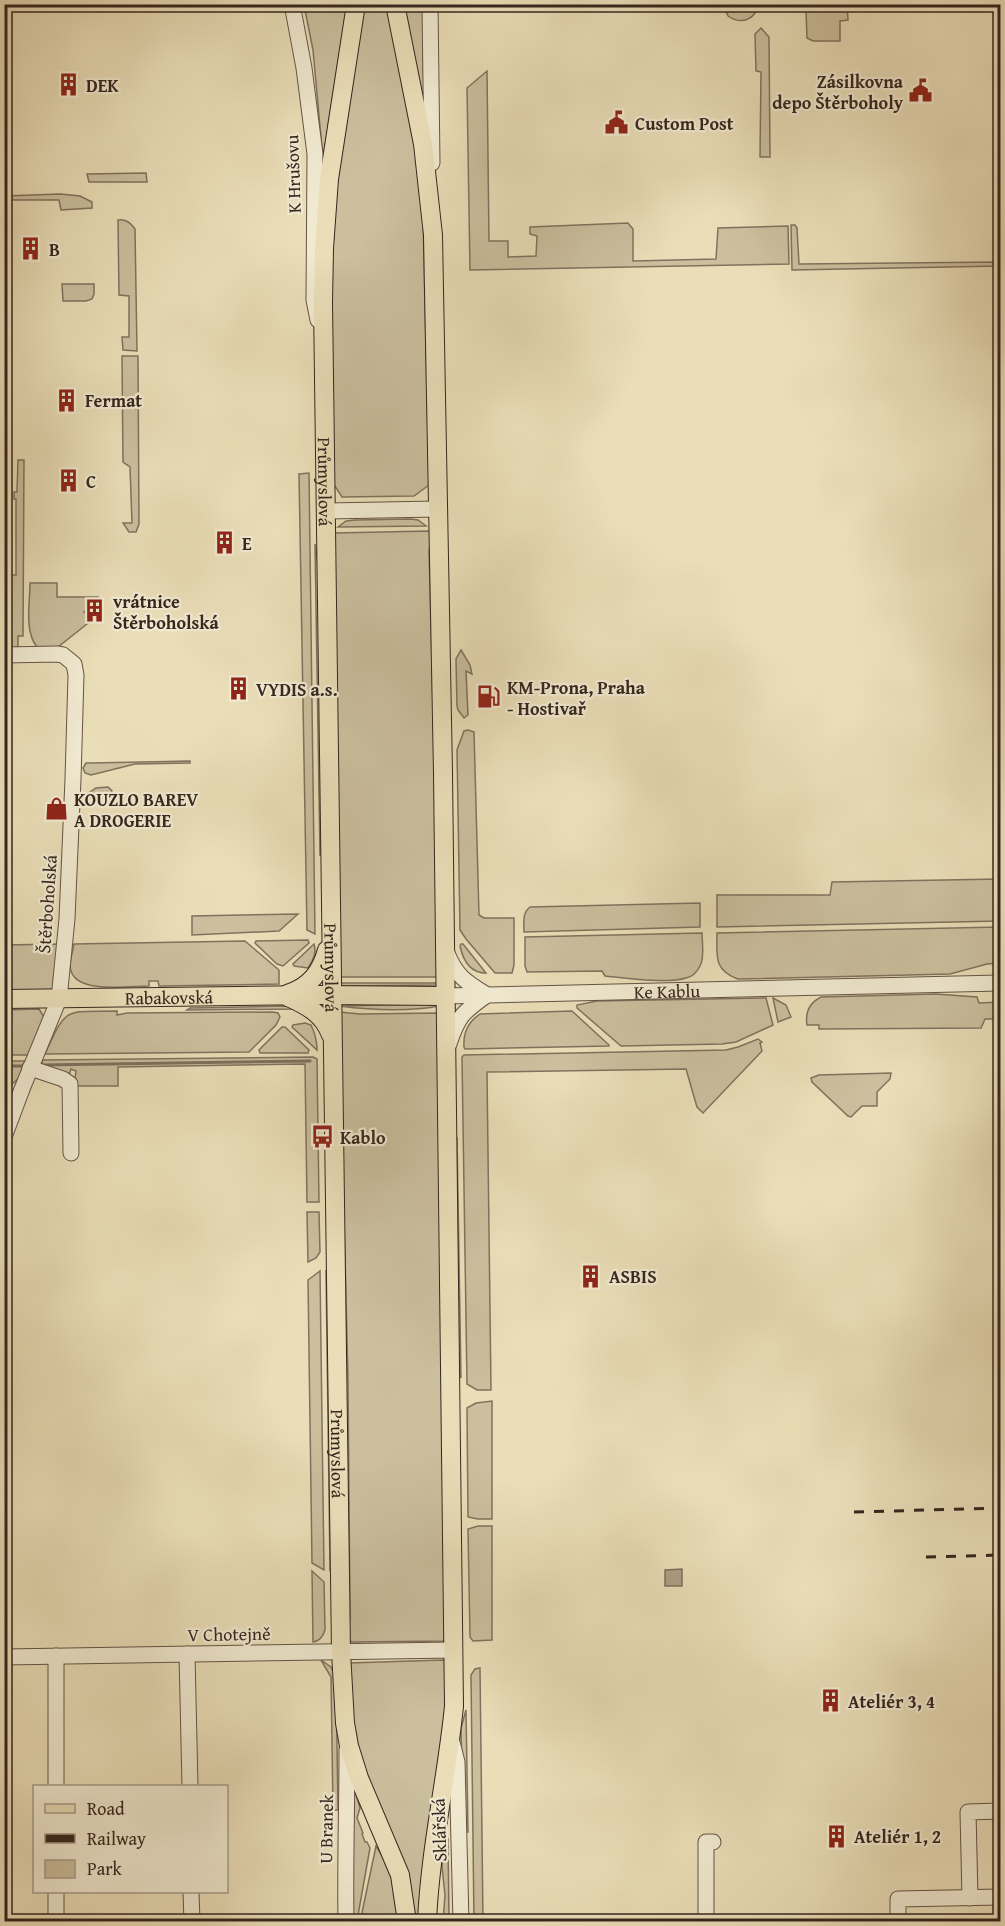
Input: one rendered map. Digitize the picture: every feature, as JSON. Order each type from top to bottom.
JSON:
[{"type":"main road","name":"Průmyslová","points":[[356,4],[326,206],[323,344],[341,1652],[347,1737],[359,1778],[400,1875],[407,1922]]},
{"type":"main road","points":[[395,4],[423,144],[433,235],[438,509],[454,1706],[431,1868],[427,1922]]},
{"type":"main road","points":[[283,995],[305,986],[315,976],[322,966],[331,936]]},
{"type":"main road","points":[[283,995],[317,1013],[325,1022],[333,1039]]},
{"type":"main road","name":"Rabakovská","points":[[4,999],[332,995]]},
{"type":"main road","name":"Ke Kablu","points":[[332,995],[445,996]]},
{"type":"street","name":"K Hrušovu","points":[[292,4],[304,68],[315,154],[314,300],[323,344]]},
{"type":"street","points":[[430,4],[433,235]]},
{"type":"street","points":[[326,511],[438,509]]},
{"type":"street","name":"Štěrboholská","points":[[4,655],[63,655],[74,664],[75,675],[67,919],[59,999],[4,1137]]},
{"type":"street","points":[[445,948],[453,968],[486,995],[463,1013],[455,1026],[446,1053]]},
{"type":"street","name":"Ke Kablu","points":[[445,996],[1000,983]]},
{"type":"street","points":[[30,1068],[67,1080],[70,1084],[71,1153]]},
{"type":"street","name":"V Chotejně","points":[[4,1657],[454,1650]]},
{"type":"street","points":[[187,1654],[190,1785]]},
{"type":"street","points":[[56,1656],[56,1785]]},
{"type":"street","name":"U Branek","points":[[346,1922],[344,1838],[347,1737]]},
{"type":"street","name":"Sklářská","points":[[451,1737],[457,1762],[461,1922]]},
{"type":"street","points":[[970,1898],[968,1812],[1000,1812]]},
{"type":"street","points":[[706,1922],[706,1842],[713,1842]]},
{"type":"street","points":[[56,1893],[56,1922]]},
{"type":"street","points":[[191,1893],[192,1922]]},
{"type":"street","points":[[898,1922],[898,1899],[1000,1898]]},
{"type":"green space","points":[[723,4],[758,5],[754,14],[747,20],[738,20],[728,16]]},
{"type":"green space","points":[[808,4],[839,5],[842,10],[844,5],[847,5],[848,20],[840,21],[840,41],[813,41],[807,38],[806,10]]},
{"type":"green space","points":[[304,5],[347,5],[323,159],[313,50]]},
{"type":"green space","points":[[362,5],[389,5],[416,139],[423,217],[429,485],[414,496],[342,497],[333,483],[328,314],[333,212]]},
{"type":"green space","points":[[404,5],[423,5],[424,107]]},
{"type":"green space","points":[[761,28],[769,37],[770,157],[760,157],[761,72],[756,71],[755,34]]},
{"type":"green space","points":[[487,71],[489,241],[508,241],[508,257],[536,256],[537,236],[530,234],[530,227],[628,223],[633,229],[633,261],[716,259],[718,228],[788,226],[789,264],[470,270],[467,88]]},
{"type":"green space","points":[[146,173],[147,182],[89,182],[87,174]]},
{"type":"green space","points":[[60,194],[80,196],[92,202],[92,208],[61,210],[59,200],[5,200],[5,196]]},
{"type":"green space","points":[[118,220],[128,222],[135,229],[137,351],[123,350],[122,337],[129,337],[129,296],[119,295]]},
{"type":"green space","points":[[791,225],[797,228],[799,264],[1000,262],[1000,266],[792,270]]},
{"type":"green space","points":[[62,284],[94,284],[92,299],[63,301]]},
{"type":"green space","points":[[122,356],[138,356],[139,524],[136,532],[129,532],[123,523],[132,523],[130,467],[123,462]]},
{"type":"green space","points":[[18,460],[24,460],[23,636],[18,636],[18,649],[5,649],[5,575],[16,575],[16,499],[14,499],[14,492],[17,492]]},
{"type":"green space","points":[[309,473],[315,934],[307,930],[299,474]]},
{"type":"green space","points":[[355,520],[418,520],[426,526],[338,527],[346,521]]},
{"type":"green space","points":[[429,531],[432,540],[429,550],[438,977],[338,977],[335,533]]},
{"type":"green space","points":[[315,544],[320,578],[323,816],[320,856]]},
{"type":"green space","points":[[30,583],[57,583],[57,597],[98,597],[98,603],[84,612],[92,620],[58,647],[37,647],[29,625]]},
{"type":"green space","points":[[461,650],[470,665],[472,674],[466,671],[468,715],[464,718],[457,706],[456,659]]},
{"type":"green space","points":[[464,731],[474,732],[479,915],[484,918],[514,918],[512,973],[495,973],[460,930],[457,750]]},
{"type":"green space","points":[[190,761],[190,763],[135,764],[91,775],[85,773],[83,768],[86,763]]},
{"type":"green space","points":[[108,787],[112,791],[107,797],[83,797],[96,788]]},
{"type":"green space","points":[[1000,879],[1000,921],[717,927],[717,895],[830,895],[832,882]]},
{"type":"green space","points":[[700,903],[700,927],[524,932],[525,915],[530,907]]},
{"type":"green space","points":[[298,914],[279,931],[192,935],[192,916]]},
{"type":"green space","points":[[1000,927],[1000,963],[987,964],[950,974],[738,979],[724,971],[717,955],[717,933]]},
{"type":"green space","points":[[702,933],[703,954],[700,966],[692,975],[678,980],[605,976],[602,971],[527,972],[525,966],[525,937]]},
{"type":"green space","points":[[308,940],[309,943],[283,966],[277,964],[255,943],[256,941]]},
{"type":"green space","points":[[245,941],[279,970],[279,984],[159,986],[158,981],[149,981],[149,986],[105,987],[83,983],[76,978],[70,968],[74,944]]},
{"type":"green space","points":[[59,944],[53,990],[5,991],[4,945]]},
{"type":"green space","points":[[314,944],[314,956],[308,968],[294,966],[293,964]]},
{"type":"green space","points":[[461,944],[486,973],[476,971],[468,965],[461,951]]},
{"type":"green space","points":[[339,983],[438,983],[437,985],[342,986]]},
{"type":"green space","points":[[936,994],[977,997],[979,1003],[1000,1002],[1000,1019],[985,1019],[981,1028],[819,1029],[819,1025],[807,1025],[809,1008],[821,997]]},
{"type":"green space","points":[[766,998],[773,1025],[736,1042],[722,1044],[621,1046],[577,1008],[577,1005],[597,1001]]},
{"type":"green space","points":[[773,998],[786,1005],[791,1017],[778,1022]]},
{"type":"green space","points":[[434,1004],[439,1006],[389,1010],[339,1006]]},
{"type":"green space","points":[[287,1006],[295,1009],[187,1010],[190,1008]]},
{"type":"green space","points":[[39,1009],[44,1017],[29,1055],[5,1055],[4,1010]]},
{"type":"green space","points":[[87,1011],[117,1011],[117,1015],[127,1013],[273,1012],[278,1013],[280,1017],[276,1025],[249,1052],[45,1054],[58,1027],[70,1014]]},
{"type":"green space","points":[[572,1011],[609,1046],[465,1049],[464,1047],[467,1028],[480,1014]]},
{"type":"green space","points":[[339,1012],[439,1013],[446,1639],[443,1641],[352,1642],[347,1638],[350,1618],[348,1380]]},
{"type":"green space","points":[[305,1023],[311,1025],[317,1050],[292,1027]]},
{"type":"green space","points":[[282,1027],[285,1027],[309,1050],[308,1053],[260,1053],[259,1050]]},
{"type":"green space","points":[[758,1039],[762,1042],[760,1043],[762,1051],[703,1113],[697,1107],[686,1069],[487,1072],[491,1390],[477,1390],[467,1384],[462,1057],[464,1055],[726,1050]]},
{"type":"green space","points":[[313,1057],[317,1059],[319,1202],[307,1202],[305,1064],[118,1067],[118,1086],[74,1086],[76,1071],[71,1069],[69,1075],[40,1067],[43,1060]]},
{"type":"green space","points":[[5,1061],[27,1061],[17,1080],[5,1085]]},
{"type":"green space","points":[[891,1073],[890,1079],[877,1092],[877,1106],[862,1106],[851,1117],[812,1082],[811,1078],[819,1075]]},
{"type":"green space","points":[[457,1137],[461,1378],[458,1371],[453,1179]]},
{"type":"green space","points":[[307,1212],[319,1212],[320,1252],[316,1258],[308,1262]]},
{"type":"green space","points":[[320,1271],[324,1570],[312,1563],[308,1280]]},
{"type":"green space","points":[[326,1271],[329,1273],[332,1568],[330,1570]]},
{"type":"green space","points":[[492,1401],[492,1519],[478,1519],[468,1517],[467,1408],[476,1403]]},
{"type":"green space","points":[[492,1526],[492,1640],[473,1641],[470,1637],[468,1529]]},
{"type":"green space","points":[[312,1571],[324,1582],[325,1630],[318,1641],[313,1642]]},
{"type":"green space","points":[[321,1660],[331,1667],[336,1678],[338,1810],[333,1810],[331,1677]]},
{"type":"green space","points":[[443,1660],[446,1662],[448,1683],[421,1921],[414,1921],[360,1763],[353,1732],[349,1663]]},
{"type":"green space","points":[[480,1668],[483,1921],[474,1922],[471,1675],[475,1669]]},
{"type":"green space","points":[[466,1710],[468,1832],[463,1832],[461,1728]]},
{"type":"green space","points":[[351,1776],[360,1808],[357,1818],[365,1842],[370,1848],[357,1921],[352,1921]]},
{"type":"green space","points":[[446,1839],[448,1839],[449,1921],[443,1922],[445,1895],[442,1866]]},
{"type":"green space","points":[[376,1846],[389,1867],[401,1921],[360,1922]]},
{"type":"shaded area","points":[[682,1569],[682,1586],[665,1586],[665,1570]]},
{"type":"waterway","points":[[42,1065],[310,1061]]},
{"type":"waterway","points":[[4,1066],[24,1066]]},
{"type":"railway","points":[[854,1512],[1000,1508]]},
{"type":"railway","points":[[926,1557],[1000,1555]]},
{"type":"place","name":"DEK","points":[[68,85]]},
{"type":"place","name":"Zásilkovna depo Štěrboholy","points":[[921,91]]},
{"type":"place","name":"Custom Post","points":[[617,123]]},
{"type":"place","name":"B","points":[[31,249]]},
{"type":"place","name":"Fermat","points":[[67,400]]},
{"type":"place","name":"C","points":[[68,481]]},
{"type":"place","name":"E","points":[[224,543]]},
{"type":"place","name":"vrátnice Štěrboholská","points":[[95,611]]},
{"type":"place","name":"VYDIS a.s.","points":[[238,689]]},
{"type":"place","name":"KM-Prona, Praha - Hostivař","points":[[489,697]]},
{"type":"place","name":"KOUZLO BAREV A DROGERIE","points":[[56,809]]},
{"type":"place","name":"Kablo","points":[[322,1137]]},
{"type":"place","name":"ASBIS","points":[[591,1276]]},
{"type":"place","name":"Ateliér 3, 4","points":[[830,1701]]},
{"type":"place","name":"Ateliér 1, 2","points":[[836,1836]]}]
